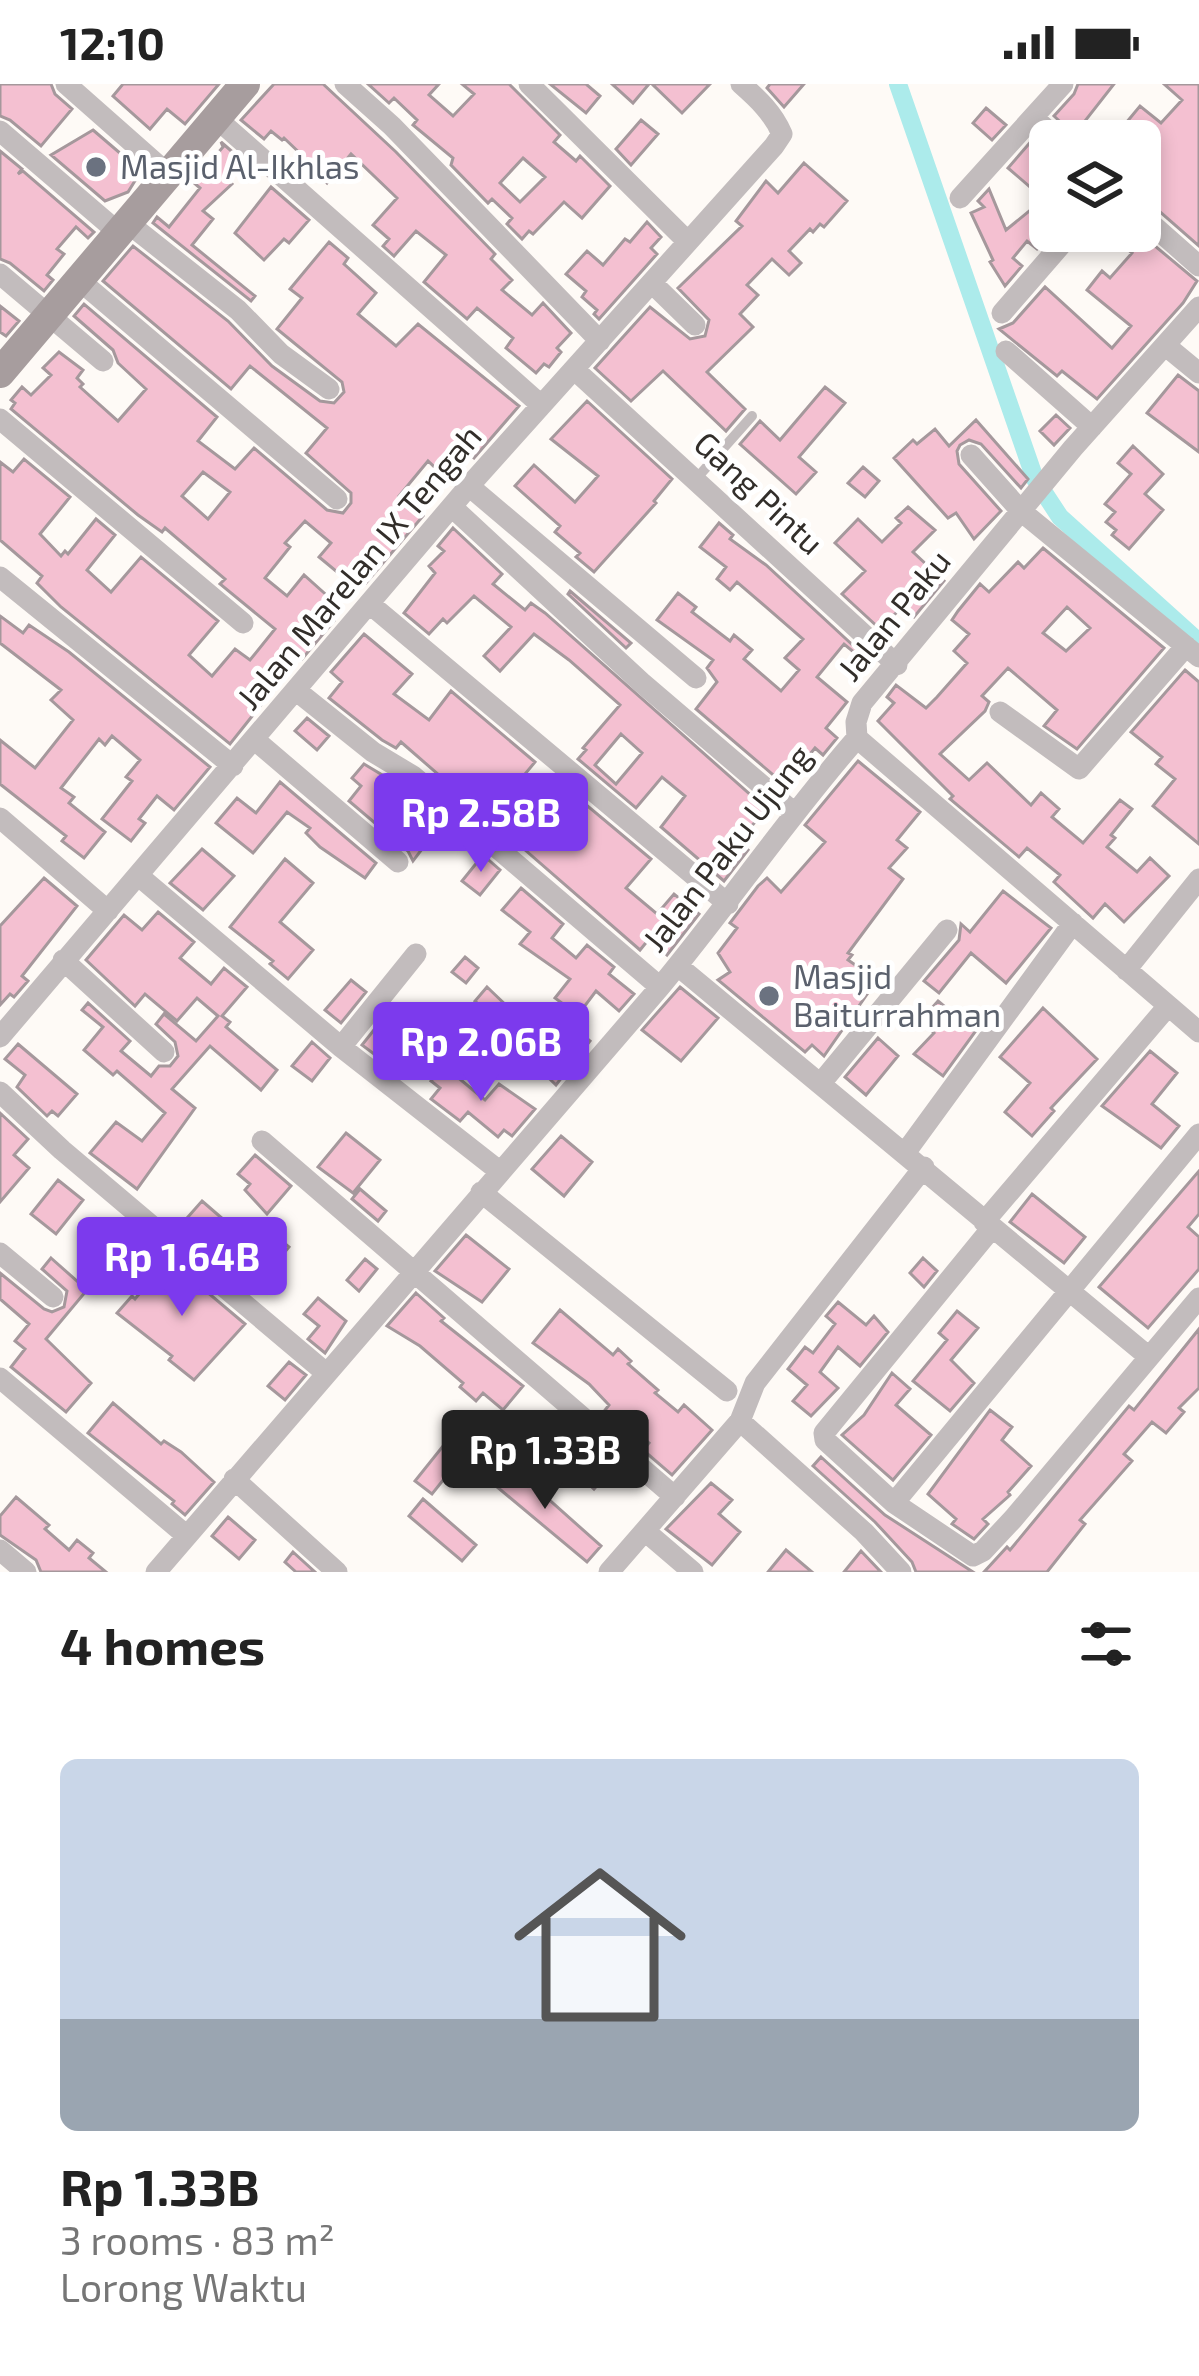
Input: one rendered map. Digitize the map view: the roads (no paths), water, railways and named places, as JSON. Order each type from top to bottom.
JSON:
[{"type":"main road","points":[[0,373],[245,84]]},
{"type":"street","points":[[66,84],[168,175]]},
{"type":"street","points":[[345,84],[392,126],[600,341]]},
{"type":"street","points":[[529,84],[686,241]]},
{"type":"street","name":"Jalan Marelan IX Tengah","points":[[0,1037],[469,486],[774,146],[782,134],[778,124],[741,84]]},
{"type":"street","points":[[959,198],[1063,84]]},
{"type":"street","points":[[216,118],[541,405]]},
{"type":"street","points":[[0,131],[238,310],[280,354],[329,389]]},
{"type":"street","points":[[1161,233],[1199,266]]},
{"type":"street","points":[[1002,313],[1055,252]]},
{"type":"street","points":[[0,274],[103,361]]},
{"type":"street","points":[[79,280],[337,499]]},
{"type":"street","points":[[653,284],[695,325]]},
{"type":"street","name":"Jalan Paku","points":[[1199,307],[1073,448],[862,703],[856,722],[857,738],[1199,1032]]},
{"type":"street","points":[[1166,346],[1199,373]]},
{"type":"street","points":[[1006,351],[1092,427]]},
{"type":"street","name":"Gang Pintu","points":[[576,371],[897,665]]},
{"type":"street","points":[[0,419],[243,623]]},
{"type":"street","points":[[971,455],[1193,652],[1078,770],[1000,712]]},
{"type":"street","points":[[469,486],[696,678]]},
{"type":"street","points":[[452,507],[641,682],[792,812]]},
{"type":"street","points":[[0,577],[232,766]]},
{"type":"street","points":[[371,604],[728,904]]},
{"type":"street","points":[[298,692],[373,752],[413,776],[660,987]]},
{"type":"street","name":"Jalan Paku Ujung","points":[[156,1572],[499,1171],[678,966],[714,932],[792,812],[857,738]]},
{"type":"street","points":[[255,740],[398,862]]},
{"type":"street","points":[[0,818],[108,911]]},
{"type":"street","points":[[140,877],[341,1047],[499,1171]]},
{"type":"street","points":[[1126,970],[1199,879]]},
{"type":"street","points":[[905,1153],[1072,922]]},
{"type":"street","points":[[821,1083],[947,930]]},
{"type":"street","points":[[341,1047],[416,954]]},
{"type":"street","points":[[63,960],[164,1052]]},
{"type":"street","points":[[678,966],[787,1047],[821,1083],[1149,1357]]},
{"type":"street","points":[[1168,1006],[987,1225],[824,1432],[825,1440],[894,1503],[973,1556],[983,1551],[1199,1298]]},
{"type":"street","points":[[0,1092],[326,1373]]},
{"type":"street","points":[[894,1503],[1199,1134]]},
{"type":"street","points":[[262,1141],[675,1497]]},
{"type":"street","points":[[609,1572],[740,1421],[754,1382],[924,1167]]},
{"type":"street","points":[[481,1192],[727,1391]]},
{"type":"street","points":[[0,1253],[53,1297]]},
{"type":"street","points":[[0,1378],[187,1536]]},
{"type":"street","points":[[740,1421],[865,1532],[901,1572]]},
{"type":"street","points":[[234,1478],[337,1572]]},
{"type":"street","points":[[645,1531],[693,1572]]},
{"type":"street","points":[[0,1550],[26,1572]]},
{"type":"lane","points":[[696,479],[752,416]]},
{"type":"waterway","points":[[898,84],[1035,479],[1060,517],[1199,642]]},
{"type":"place","name":"Masjid Al-Ikhlas","points":[[96,167]]},
{"type":"place","name":"Masjid Baiturrahman","points":[[769,996]]}]
